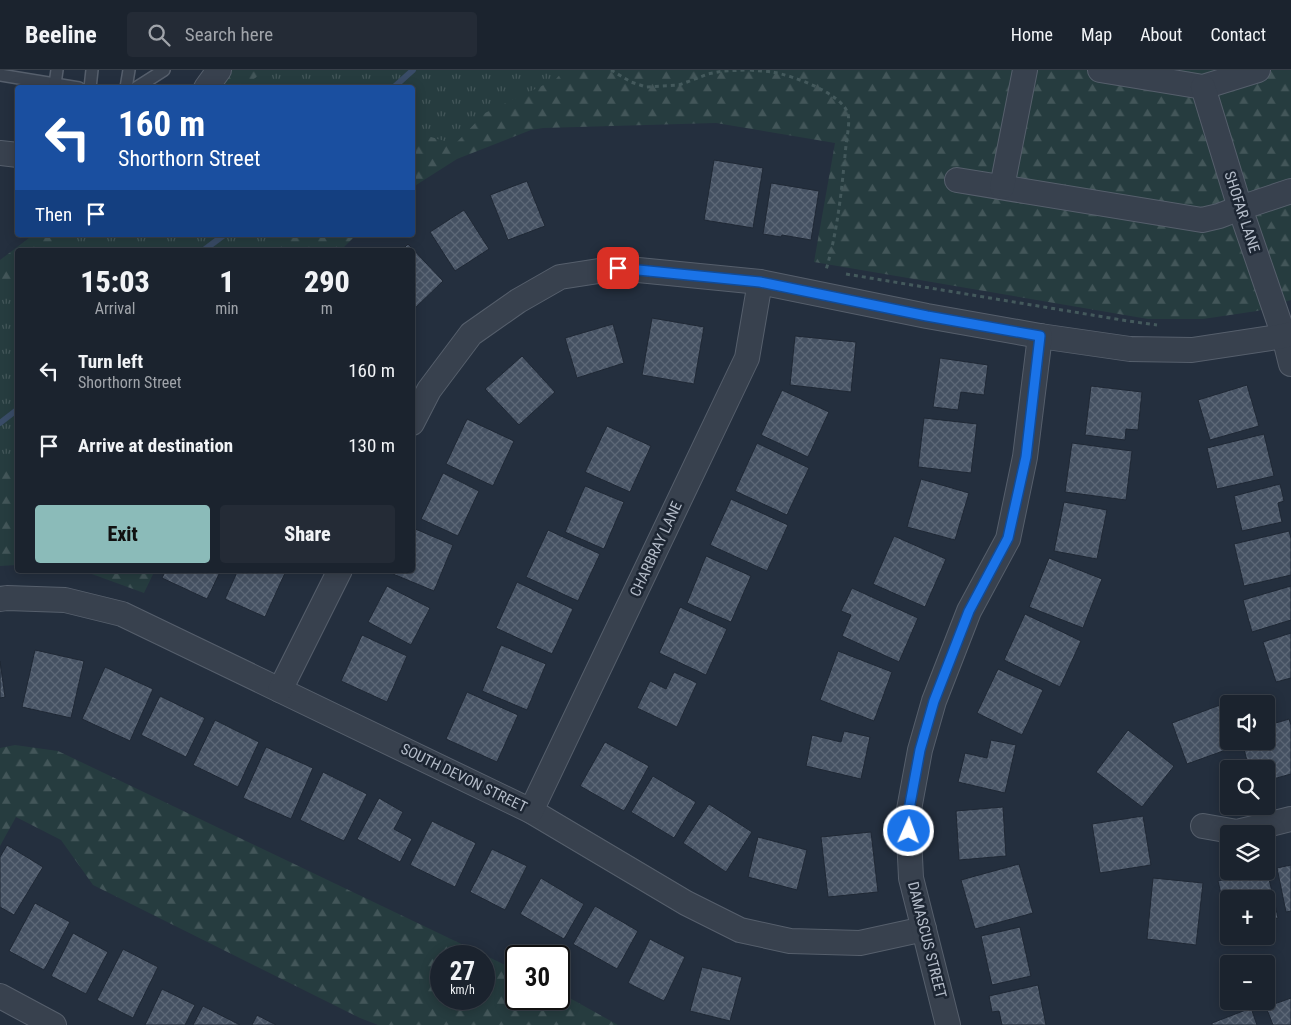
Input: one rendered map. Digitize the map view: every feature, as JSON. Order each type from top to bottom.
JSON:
[{"type":"street","points":[[208,85],[219,70]]},
{"type":"street","points":[[1002,188],[1025,70]]},
{"type":"street","points":[[1100,70],[1203,87],[1258,70]]},
{"type":"street","name":"SHOFAR LANE","points":[[1203,87],[1240,208],[1287,335],[1291,364]]},
{"type":"street","points":[[0,153],[15,155]]},
{"type":"street","points":[[957,180],[1202,220],[1291,191]]},
{"type":"street","points":[[415,417],[429,390],[470,334],[518,301],[560,277],[618,268],[760,282],[927,316],[1040,336],[1130,349],[1192,350],[1287,335]]},
{"type":"street","name":"CHARBRAY LANE","points":[[532,811],[747,358],[760,282]]},
{"type":"street","name":"DAMASCUS STREET","points":[[948,1025],[911,878],[908,815],[920,750],[934,701],[969,611],[1008,538],[1026,457],[1040,336]]},
{"type":"street","points":[[280,690],[338,573]]},
{"type":"street","name":"SOUTH DEVON STREET","points":[[0,599],[65,600],[122,614],[532,811],[686,903],[740,930],[790,941],[860,943],[924,929]]},
{"type":"street","points":[[1203,826],[1237,832],[1291,819]]},
{"type":"street","points":[[0,996],[54,1025]]},
{"type":"lane","points":[[55,84],[57,70]]},
{"type":"lane","points":[[90,85],[92,70]]},
{"type":"lane","points":[[126,85],[129,70]]},
{"type":"lane","points":[[141,85],[164,70]]},
{"type":"lane","points":[[0,75],[16,74],[61,85]]},
{"type":"path","points":[[611,70],[631,82],[646,87],[679,85],[708,74],[746,70]]},
{"type":"path","points":[[750,70],[773,72],[826,91],[840,102],[848,114],[842,188],[835,233],[826,270]]},
{"type":"path","points":[[846,274],[1128,321],[1163,325]]},
{"type":"green space","points":[[229,70],[1291,70],[1291,300],[1257,311],[1203,319],[1148,319],[814,262],[835,143],[716,123],[543,128],[531,130],[457,159],[415,186],[415,85],[217,85]]},
{"type":"green space","points":[[265,70],[564,70],[556,79],[485,113],[455,144],[431,137],[415,142],[415,85],[246,85]]},
{"type":"green space","points":[[30,237],[354,237],[343,248],[16,248]]},
{"type":"green space","points":[[71,237],[275,237],[267,248],[58,248]]},
{"type":"green space","points":[[15,249],[15,565],[0,566],[0,260]]},
{"type":"green space","points":[[15,282],[15,460],[0,469],[0,293]]},
{"type":"green space","points":[[89,573],[154,573],[144,593]]},
{"type":"green space","points":[[15,745],[58,751],[464,945],[430,945],[430,1010],[495,1010],[495,960],[505,965],[505,1010],[570,1010],[570,998],[618,1025],[378,1025],[360,1018],[93,885],[61,840],[16,817],[0,846],[0,748]]},
{"type":"building","points":[[714,160],[763,168],[753,228],[704,220]]},
{"type":"building","points":[[527,181],[545,226],[508,240],[490,195]]},
{"type":"building","points":[[771,183],[819,191],[811,240],[763,234]]},
{"type":"building","points":[[464,210],[489,249],[455,271],[430,232]]},
{"type":"building","points":[[415,251],[443,281],[415,308]]},
{"type":"building","points":[[652,318],[704,327],[694,384],[642,375]]},
{"type":"building","points":[[613,324],[624,363],[577,378],[565,338]]},
{"type":"building","points":[[795,336],[856,342],[851,392],[790,385]]},
{"type":"building","points":[[522,356],[555,392],[519,425],[485,389]]},
{"type":"building","points":[[940,358],[988,365],[984,395],[961,392],[958,410],[933,407]]},
{"type":"building","points":[[1247,385],[1259,426],[1210,440],[1198,400]]},
{"type":"building","points":[[1091,386],[1142,392],[1138,430],[1126,429],[1125,440],[1085,435]]},
{"type":"building","points":[[782,390],[829,412],[808,457],[761,435]]},
{"type":"building","points":[[924,418],[977,424],[971,473],[918,467]]},
{"type":"building","points":[[467,419],[514,441],[493,486],[446,464]]},
{"type":"building","points":[[607,426],[651,446],[630,492],[585,472]]},
{"type":"building","points":[[1264,434],[1274,476],[1217,489],[1207,448]]},
{"type":"building","points":[[757,443],[809,468],[787,515],[735,491]]},
{"type":"building","points":[[1072,443],[1132,451],[1126,500],[1065,492]]},
{"type":"building","points":[[443,473],[479,491],[458,536],[421,519]]},
{"type":"building","points":[[921,479],[969,493],[955,540],[907,527]]},
{"type":"building","points":[[1280,484],[1284,501],[1278,503],[1282,522],[1242,531],[1234,496]]},
{"type":"building","points":[[585,486],[624,502],[604,549],[565,532]]},
{"type":"building","points":[[731,499],[788,525],[767,571],[710,545]]},
{"type":"building","points":[[1064,502],[1107,510],[1097,559],[1054,551]]},
{"type":"building","points":[[415,529],[453,545],[434,591],[393,574],[415,573]]},
{"type":"building","points":[[548,530],[600,554],[578,601],[526,577]]},
{"type":"building","points":[[1289,531],[1291,538],[1291,575],[1244,586],[1234,544]]},
{"type":"building","points":[[894,536],[946,559],[925,607],[873,584]]},
{"type":"building","points":[[706,556],[751,576],[731,622],[687,603]]},
{"type":"building","points":[[1049,558],[1102,579],[1083,628],[1029,607]]},
{"type":"building","points":[[164,573],[220,573],[207,599],[162,578]]},
{"type":"building","points":[[237,573],[285,573],[265,617],[225,599]]},
{"type":"building","points":[[517,582],[573,609],[552,654],[496,628]]},
{"type":"building","points":[[387,586],[430,608],[411,645],[368,622]]},
{"type":"building","points":[[1291,586],[1291,620],[1252,632],[1243,600]]},
{"type":"building","points":[[852,588],[918,618],[899,662],[842,636],[851,615],[841,611]]},
{"type":"building","points":[[680,607],[727,629],[706,675],[659,653]]},
{"type":"building","points":[[1025,614],[1081,641],[1060,687],[1004,660]]},
{"type":"building","points":[[1291,633],[1291,678],[1276,682],[1263,642]]},
{"type":"building","points":[[362,635],[407,656],[387,702],[341,681]]},
{"type":"building","points":[[501,645],[546,664],[527,710],[482,691]]},
{"type":"building","points":[[35,650],[84,661],[71,718],[22,707]]},
{"type":"building","points":[[838,651],[892,672],[874,721],[820,700]]},
{"type":"building","points":[[0,661],[5,697],[0,698]]},
{"type":"building","points":[[105,667],[153,689],[130,741],[82,719]]},
{"type":"building","points":[[998,669],[1043,690],[1022,735],[977,713]]},
{"type":"building","points":[[674,672],[697,683],[677,727],[637,708],[650,681],[666,689]]},
{"type":"building","points":[[467,692],[518,715],[497,762],[446,739]]},
{"type":"building","points":[[160,696],[205,718],[186,757],[141,735]]},
{"type":"building","points":[[1220,705],[1220,750],[1226,750],[1187,764],[1172,723]]},
{"type":"building","points":[[1289,719],[1291,725],[1291,774],[1275,778],[1275,760],[1247,760],[1244,750],[1275,750],[1275,723]]},
{"type":"building","points":[[215,720],[259,742],[238,787],[193,765]]},
{"type":"building","points":[[1128,730],[1174,766],[1142,807],[1096,772]]},
{"type":"building","points":[[844,731],[870,737],[861,779],[806,766],[812,735],[841,742]]},
{"type":"building","points":[[991,740],[1016,745],[1005,793],[958,782],[965,753],[987,758]]},
{"type":"building","points":[[605,742],[649,766],[624,811],[580,786]]},
{"type":"building","points":[[266,747],[313,768],[291,819],[243,798]]},
{"type":"building","points":[[323,772],[367,794],[344,841],[300,820]]},
{"type":"building","points":[[653,776],[696,802],[674,838],[631,812]]},
{"type":"building","points":[[379,798],[403,812],[394,829],[412,839],[400,862],[357,839]]},
{"type":"building","points":[[709,804],[752,832],[726,872],[683,843]]},
{"type":"building","points":[[1003,807],[1006,856],[959,860],[956,811]]},
{"type":"building","points":[[1143,816],[1151,865],[1100,873],[1092,824]]},
{"type":"building","points":[[432,821],[476,843],[455,887],[410,865]]},
{"type":"building","points":[[871,832],[878,892],[828,897],[821,837]]},
{"type":"building","points":[[758,837],[807,850],[797,890],[748,877]]},
{"type":"building","points":[[7,845],[43,867],[14,915],[0,907],[0,857]]},
{"type":"building","points":[[492,849],[527,866],[505,910],[470,892]]},
{"type":"building","points":[[1019,864],[1033,913],[975,929],[961,880]]},
{"type":"building","points":[[1291,865],[1291,911],[1286,912],[1277,868]]},
{"type":"building","points":[[541,878],[584,904],[564,939],[520,914]]},
{"type":"building","points":[[1153,878],[1203,883],[1196,945],[1147,939]]},
{"type":"building","points":[[1269,880],[1272,890],[1220,890],[1218,881]]},
{"type":"building","points":[[35,903],[70,922],[44,970],[9,951]]},
{"type":"building","points":[[1275,905],[1278,918],[1275,919]]},
{"type":"building","points":[[595,906],[638,931],[617,969],[573,944]]},
{"type":"building","points":[[1020,927],[1031,976],[992,985],[981,936]]},
{"type":"building","points":[[73,933],[108,952],[86,994],[51,976]]},
{"type":"building","points":[[650,939],[685,957],[664,1001],[628,983]]},
{"type":"building","points":[[123,949],[158,967],[133,1018],[97,1000]]},
{"type":"building","points":[[702,967],[742,977],[730,1021],[690,1011]]},
{"type":"building","points":[[1038,985],[1046,1025],[1002,1025],[999,1011],[992,1012],[989,996]]},
{"type":"building","points":[[162,989],[195,1005],[185,1025],[145,1025]]},
{"type":"building","points":[[1291,998],[1291,1025],[1273,1025],[1267,1010],[1275,1010],[1275,1004]]},
{"type":"building","points":[[203,1006],[240,1025],[193,1025]]},
{"type":"building","points":[[1246,1010],[1252,1010],[1257,1025],[1212,1025],[1212,1023]]},
{"type":"building","points":[[257,1015],[276,1025],[252,1025]]},
{"type":"waterway","points":[[396,85],[413,70]]},
{"type":"waterway","points":[[207,248],[221,237]]},
{"type":"waterway","points":[[0,423],[15,411]]},
{"type":"route","points":[[618,268],[760,282],[927,316],[1040,336],[1026,457],[1008,538],[969,611],[934,701],[920,750],[908,815],[909,831]]}]
